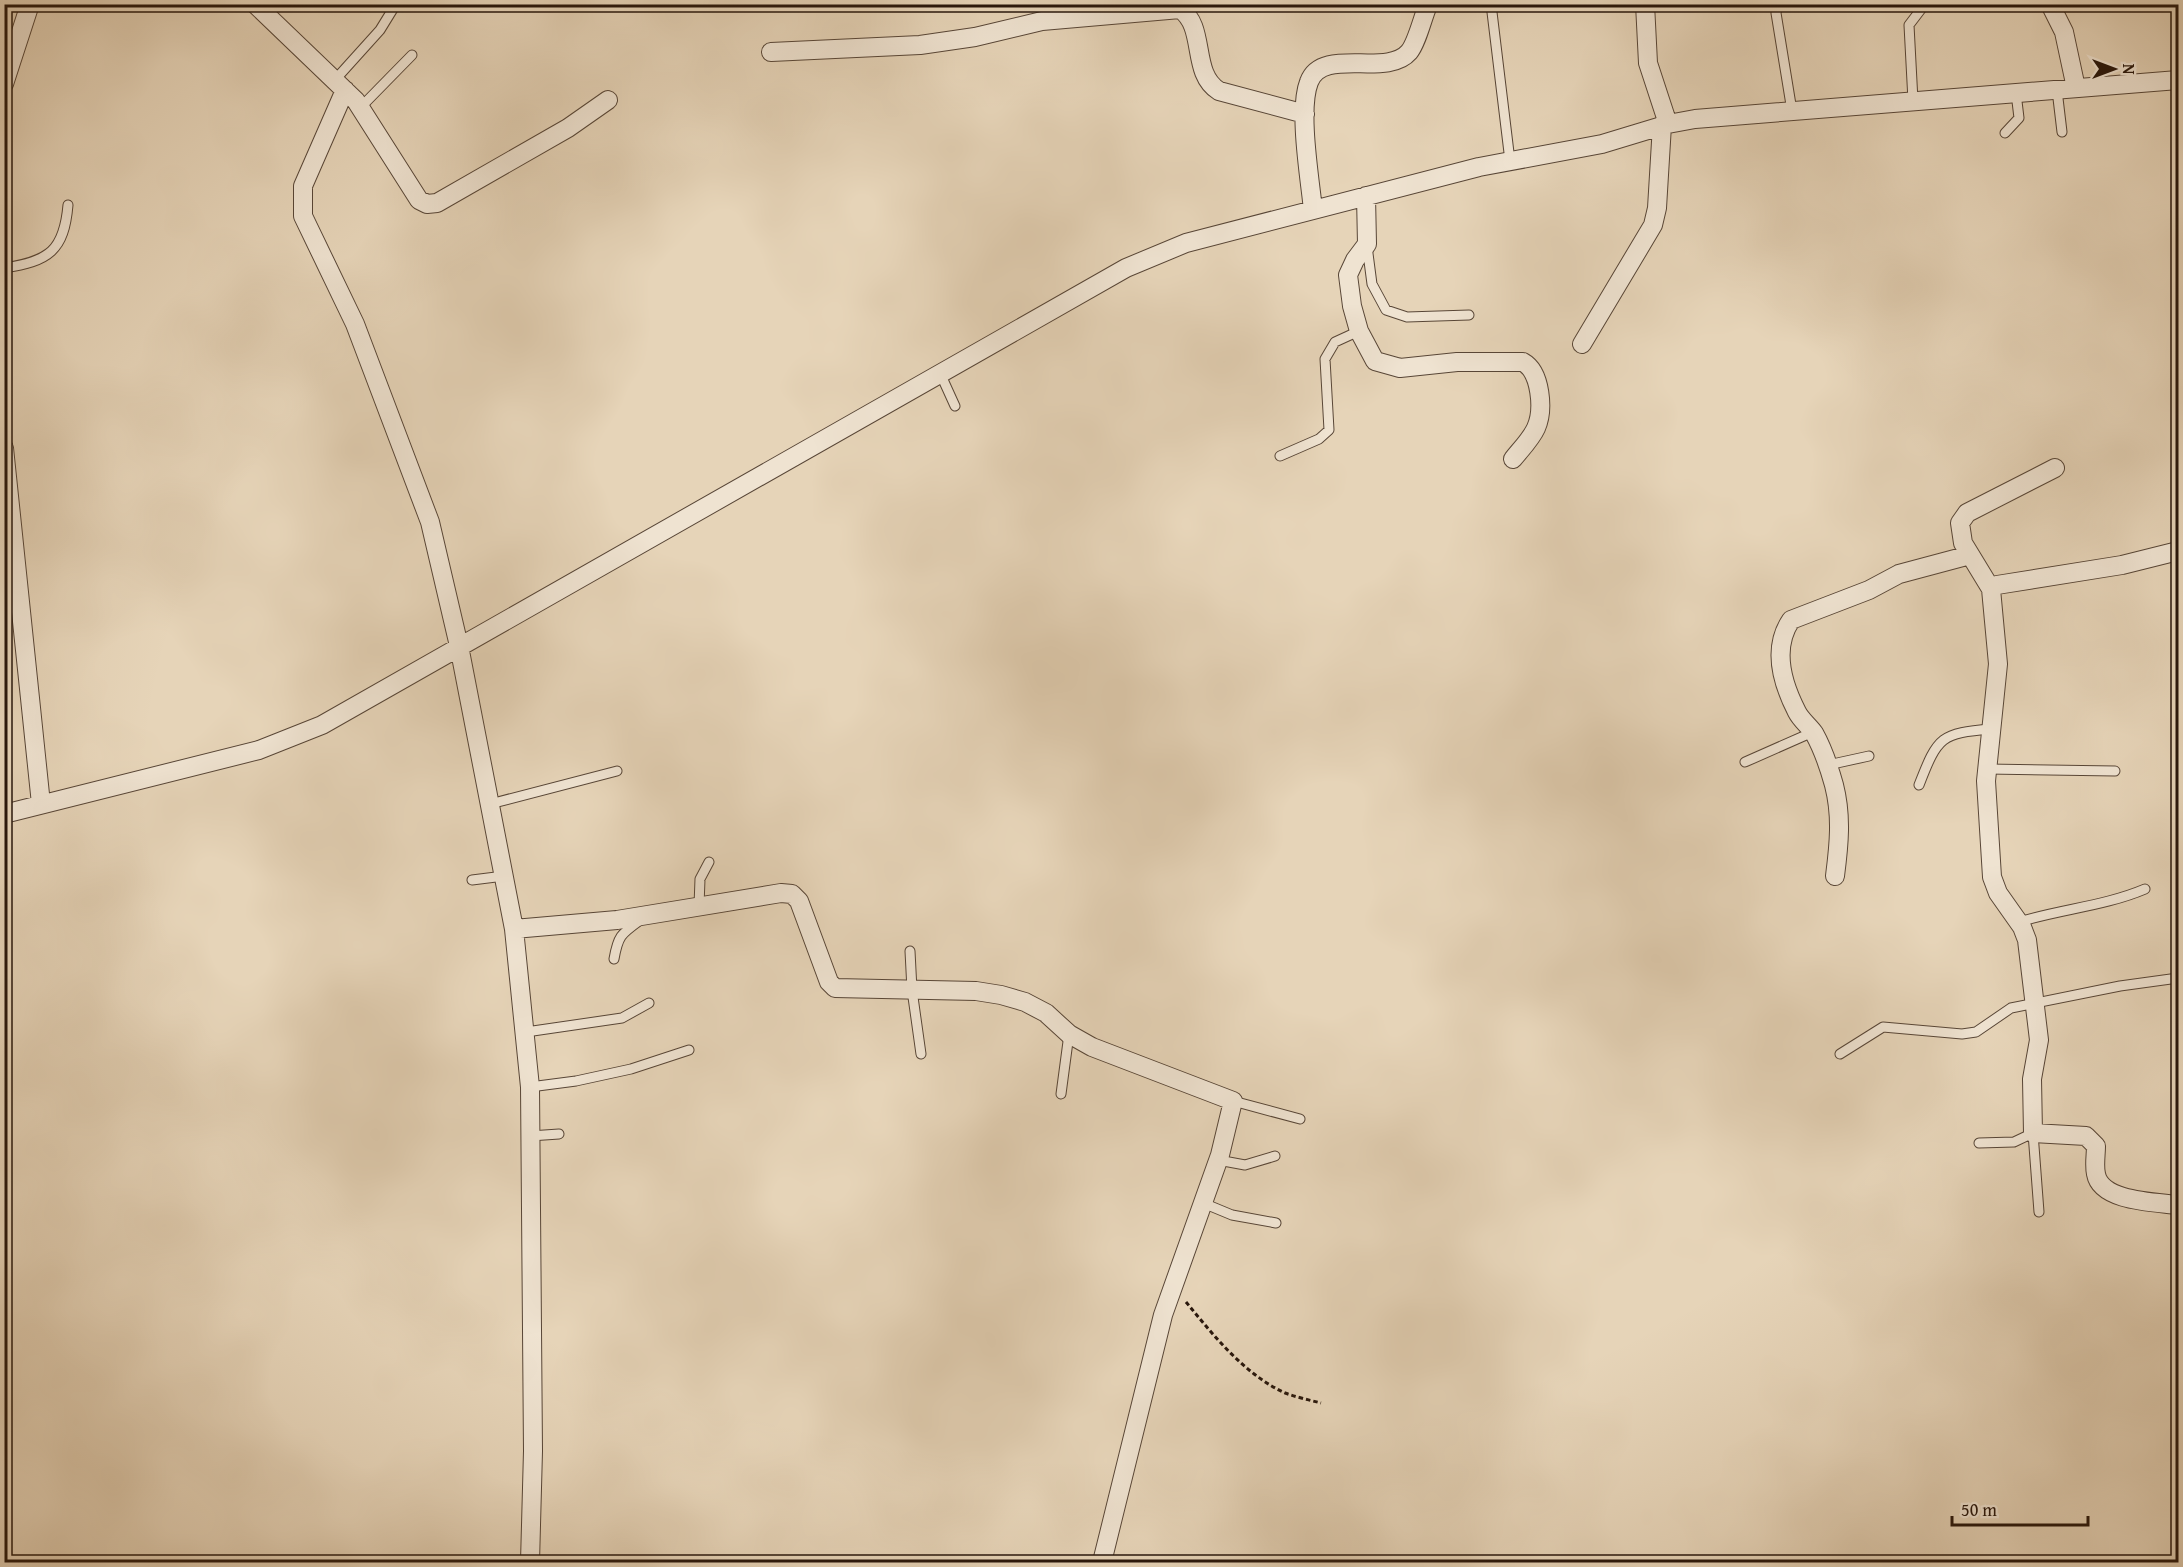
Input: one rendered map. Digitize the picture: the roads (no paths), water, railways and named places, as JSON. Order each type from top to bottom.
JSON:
[{"type":"street","points":[[4,84],[30,4]]},
{"type":"street","points":[[255,4],[361,107],[419,200],[427,204],[437,203],[568,128],[608,100]]},
{"type":"street","points":[[1313,210],[1305,114],[1306,91],[1310,79],[1320,68],[1333,64],[1381,63],[1402,57],[1411,50],[1428,4]]},
{"type":"street","points":[[1582,344],[1653,225],[1657,208],[1665,124],[1648,63],[1645,4]]},
{"type":"street","points":[[2051,5],[2064,32],[2076,88]]},
{"type":"street","points":[[771,52],[920,45],[982,35],[1042,21],[1180,9],[1187,14],[1192,23],[1205,76],[1210,86],[1219,91],[1305,114]]},
{"type":"street","points":[[4,814],[259,750],[322,725],[940,373],[1126,268],[1156,254],[1366,196],[1510,161],[1602,144],[1665,124],[1792,111],[2178,80]]},
{"type":"street","points":[[340,86],[303,186],[303,216],[355,324],[430,522],[459,646],[514,929],[530,1087],[533,1439],[530,1563]]},
{"type":"street","points":[[1366,196],[1367,244],[1354,260],[1348,275],[1352,306],[1359,331],[1375,361],[1400,368],[1457,362],[1523,362],[1530,366],[1535,374],[1540,410],[1536,427],[1513,459]]},
{"type":"street","points":[[4,448],[40,804]]},
{"type":"street","points":[[2055,468],[1967,513],[1960,523],[1960,532],[1970,555],[1991,589],[1998,664],[1987,770],[1992,877],[1998,893],[2019,922],[2027,940],[2039,1040],[2032,1079],[2033,1133],[2086,1136],[2096,1146],[2096,1176],[2105,1190],[2118,1197],[2178,1205]]},
{"type":"street","points":[[1991,589],[1997,585],[2122,565],[2178,551]]},
{"type":"street","points":[[1835,876],[1841,823],[1828,765],[1813,732],[1797,713],[1783,675],[1779,644],[1791,620],[1869,590],[1899,574],[1970,555]]},
{"type":"street","points":[[514,929],[645,916],[781,892],[792,894],[799,901],[829,982],[835,988],[976,991],[1001,995],[1025,1002],[1046,1013],[1070,1034],[1092,1047],[1233,1101],[1218,1160],[1157,1338],[1102,1563]]},
{"type":"lane","points":[[340,86],[396,4]]},
{"type":"lane","points":[[1491,4],[1510,161]]},
{"type":"lane","points":[[1778,4],[1776,13],[1792,111]]},
{"type":"lane","points":[[1913,101],[1909,25],[1925,4]]},
{"type":"lane","points":[[361,107],[412,55]]},
{"type":"lane","points":[[2057,90],[2062,132]]},
{"type":"lane","points":[[2005,133],[2019,118],[2016,93]]},
{"type":"lane","points":[[4,268],[26,265],[53,252],[65,230],[68,205]]},
{"type":"lane","points":[[1367,244],[1372,284],[1386,310],[1407,317],[1469,315]]},
{"type":"lane","points":[[1280,456],[1319,439],[1329,430],[1325,359],[1335,342],[1359,331]]},
{"type":"lane","points":[[940,373],[955,406]]},
{"type":"lane","points":[[1919,785],[1930,758],[1945,738],[1961,732],[1992,729]]},
{"type":"lane","points":[[1745,762],[1813,732]]},
{"type":"lane","points":[[1828,765],[1869,756]]},
{"type":"lane","points":[[1987,770],[2115,771]]},
{"type":"lane","points":[[490,804],[617,771]]},
{"type":"lane","points":[[699,906],[700,879],[709,862]]},
{"type":"lane","points":[[472,880],[504,876]]},
{"type":"lane","points":[[2019,922],[2057,910],[2119,900],[2145,889]]},
{"type":"lane","points":[[614,959],[617,941],[622,933],[645,916]]},
{"type":"lane","points":[[910,951],[912,990],[921,1054]]},
{"type":"lane","points":[[1840,1054],[1882,1027],[1962,1034],[1976,1032],[2011,1008],[2120,986],[2178,978]]},
{"type":"lane","points":[[526,1032],[622,1018],[649,1003]]},
{"type":"lane","points":[[1061,1094],[1070,1034]]},
{"type":"lane","points":[[530,1087],[576,1081],[631,1069],[689,1050]]},
{"type":"lane","points":[[1233,1101],[1300,1119]]},
{"type":"lane","points":[[1979,1143],[2014,1142],[2033,1133],[2040,1212]]},
{"type":"lane","points":[[530,1136],[559,1134]]},
{"type":"lane","points":[[1218,1160],[1232,1165],[1245,1165],[1275,1156]]},
{"type":"lane","points":[[1203,1203],[1232,1215],[1276,1223]]}]
